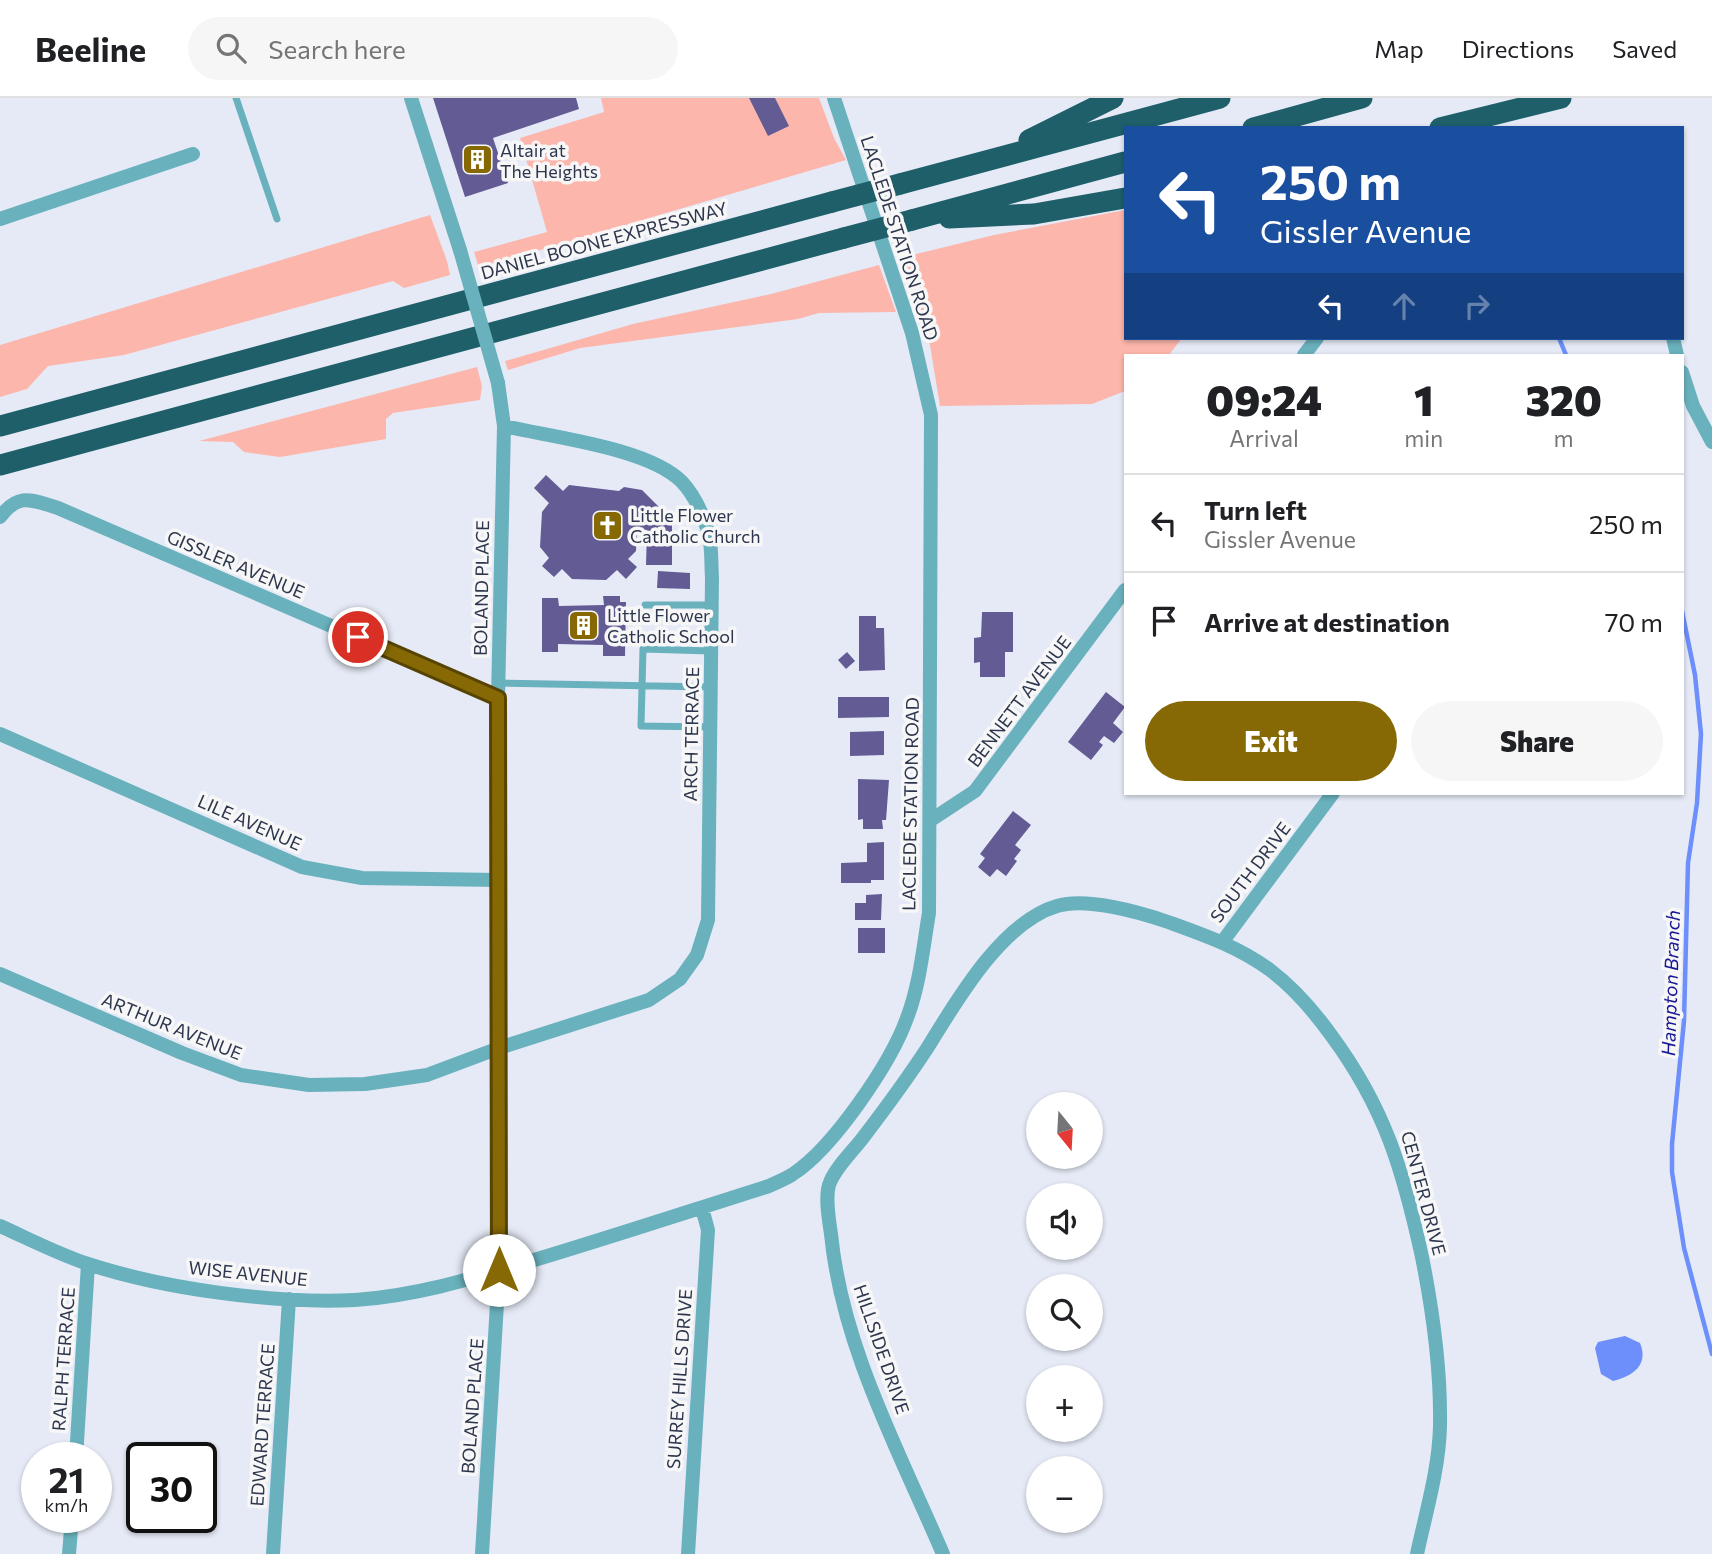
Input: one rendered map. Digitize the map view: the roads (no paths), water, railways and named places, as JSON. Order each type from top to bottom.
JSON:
[{"type":"highway","points":[[990,160],[1113,98]]},
{"type":"highway","name":"DANIEL BOONE EXPRESSWAY","points":[[0,426],[1220,98]]},
{"type":"highway","points":[[1260,126],[1362,98]]},
{"type":"highway","points":[[1448,126],[1561,98]]},
{"type":"highway","points":[[0,465],[1124,162]]},
{"type":"highway","points":[[912,220],[1034,214],[1124,198]]},
{"type":"street","name":"BOLAND PLACE","points":[[411,98],[460,250],[498,383],[504,426],[498,698],[499,1270],[482,1554]]},
{"type":"street","name":"LACLEDE STATION ROAD","points":[[499,1270],[702,1208],[769,1186],[795,1173],[825,1144],[862,1099],[888,1058],[907,1019],[919,978],[929,913],[931,820],[931,415],[912,333],[834,98]]},
{"type":"street","points":[[0,219],[193,154]]},
{"type":"street","points":[[1305,354],[1315,340]]},
{"type":"street","points":[[1684,378],[1693,406],[1712,442]]},
{"type":"street","name":"ARCH TERRACE","points":[[499,1048],[649,1000],[680,978],[697,955],[708,920],[712,605],[710,537],[700,510],[682,483],[662,467],[630,455],[504,426]]},
{"type":"street","name":"GISSLER AVENUE","points":[[0,517],[10,504],[27,498],[58,508],[498,698]]},
{"type":"street","name":"BENNETT AVENUE","points":[[931,820],[975,791],[1124,591]]},
{"type":"street","name":"LILE AVENUE","points":[[0,734],[302,867],[362,878],[499,880]]},
{"type":"street","name":"SOUTH DRIVE","points":[[1223,941],[1332,795]]},
{"type":"street","name":"CENTER DRIVE","points":[[946,1014],[999,947],[1017,929],[1038,914],[1060,905],[1084,903],[1146,916],[1223,941],[1268,968],[1315,1012],[1356,1069],[1384,1120],[1397,1155],[1431,1305],[1440,1428],[1437,1459],[1417,1554]]},
{"type":"street","name":"ARTHUR AVENUE","points":[[0,974],[182,1053],[241,1075],[309,1085],[365,1084],[427,1075],[499,1048]]},
{"type":"street","name":"HILLSIDE DRIVE","points":[[943,1554],[875,1398],[853,1336],[840,1291],[833,1252],[829,1185],[897,1094],[946,1014]]},
{"type":"street","name":"SURREY HILLS DRIVE","points":[[688,1554],[708,1230],[702,1208]]},
{"type":"street","name":"WISE AVENUE","points":[[0,1226],[88,1264],[188,1287],[289,1299],[355,1300],[404,1294],[499,1270]]},
{"type":"street","name":"RALPH TERRACE","points":[[76,1442],[88,1264]]},
{"type":"street","name":"EDWARD TERRACE","points":[[273,1554],[289,1299]]},
{"type":"street","points":[[69,1554],[71,1533]]},
{"type":"lane","points":[[236,98],[277,219]]},
{"type":"lane","points":[[645,605],[712,605]]},
{"type":"lane","points":[[710,727],[641,726],[641,685],[643,649],[711,651]]},
{"type":"lane","points":[[499,683],[711,687]]},
{"type":"water","points":[[1625,1336],[1640,1343],[1641,1363],[1633,1373],[1613,1381],[1601,1374],[1595,1348],[1598,1342]]},
{"type":"waterway","name":"Hampton Branch","points":[[1560,340],[1566,354]]},
{"type":"waterway","name":"Hampton Branch","points":[[1684,621],[1695,675],[1701,734],[1697,803],[1688,863],[1684,1021],[1672,1144],[1672,1172],[1684,1248],[1712,1354]]},
{"type":"place","name":"Altair at The Heights","points":[[477,160]]},
{"type":"place","name":"Little Flower Catholic Church","points":[[607,525]]},
{"type":"place","name":"Little Flower Catholic School","points":[[584,625]]}]
